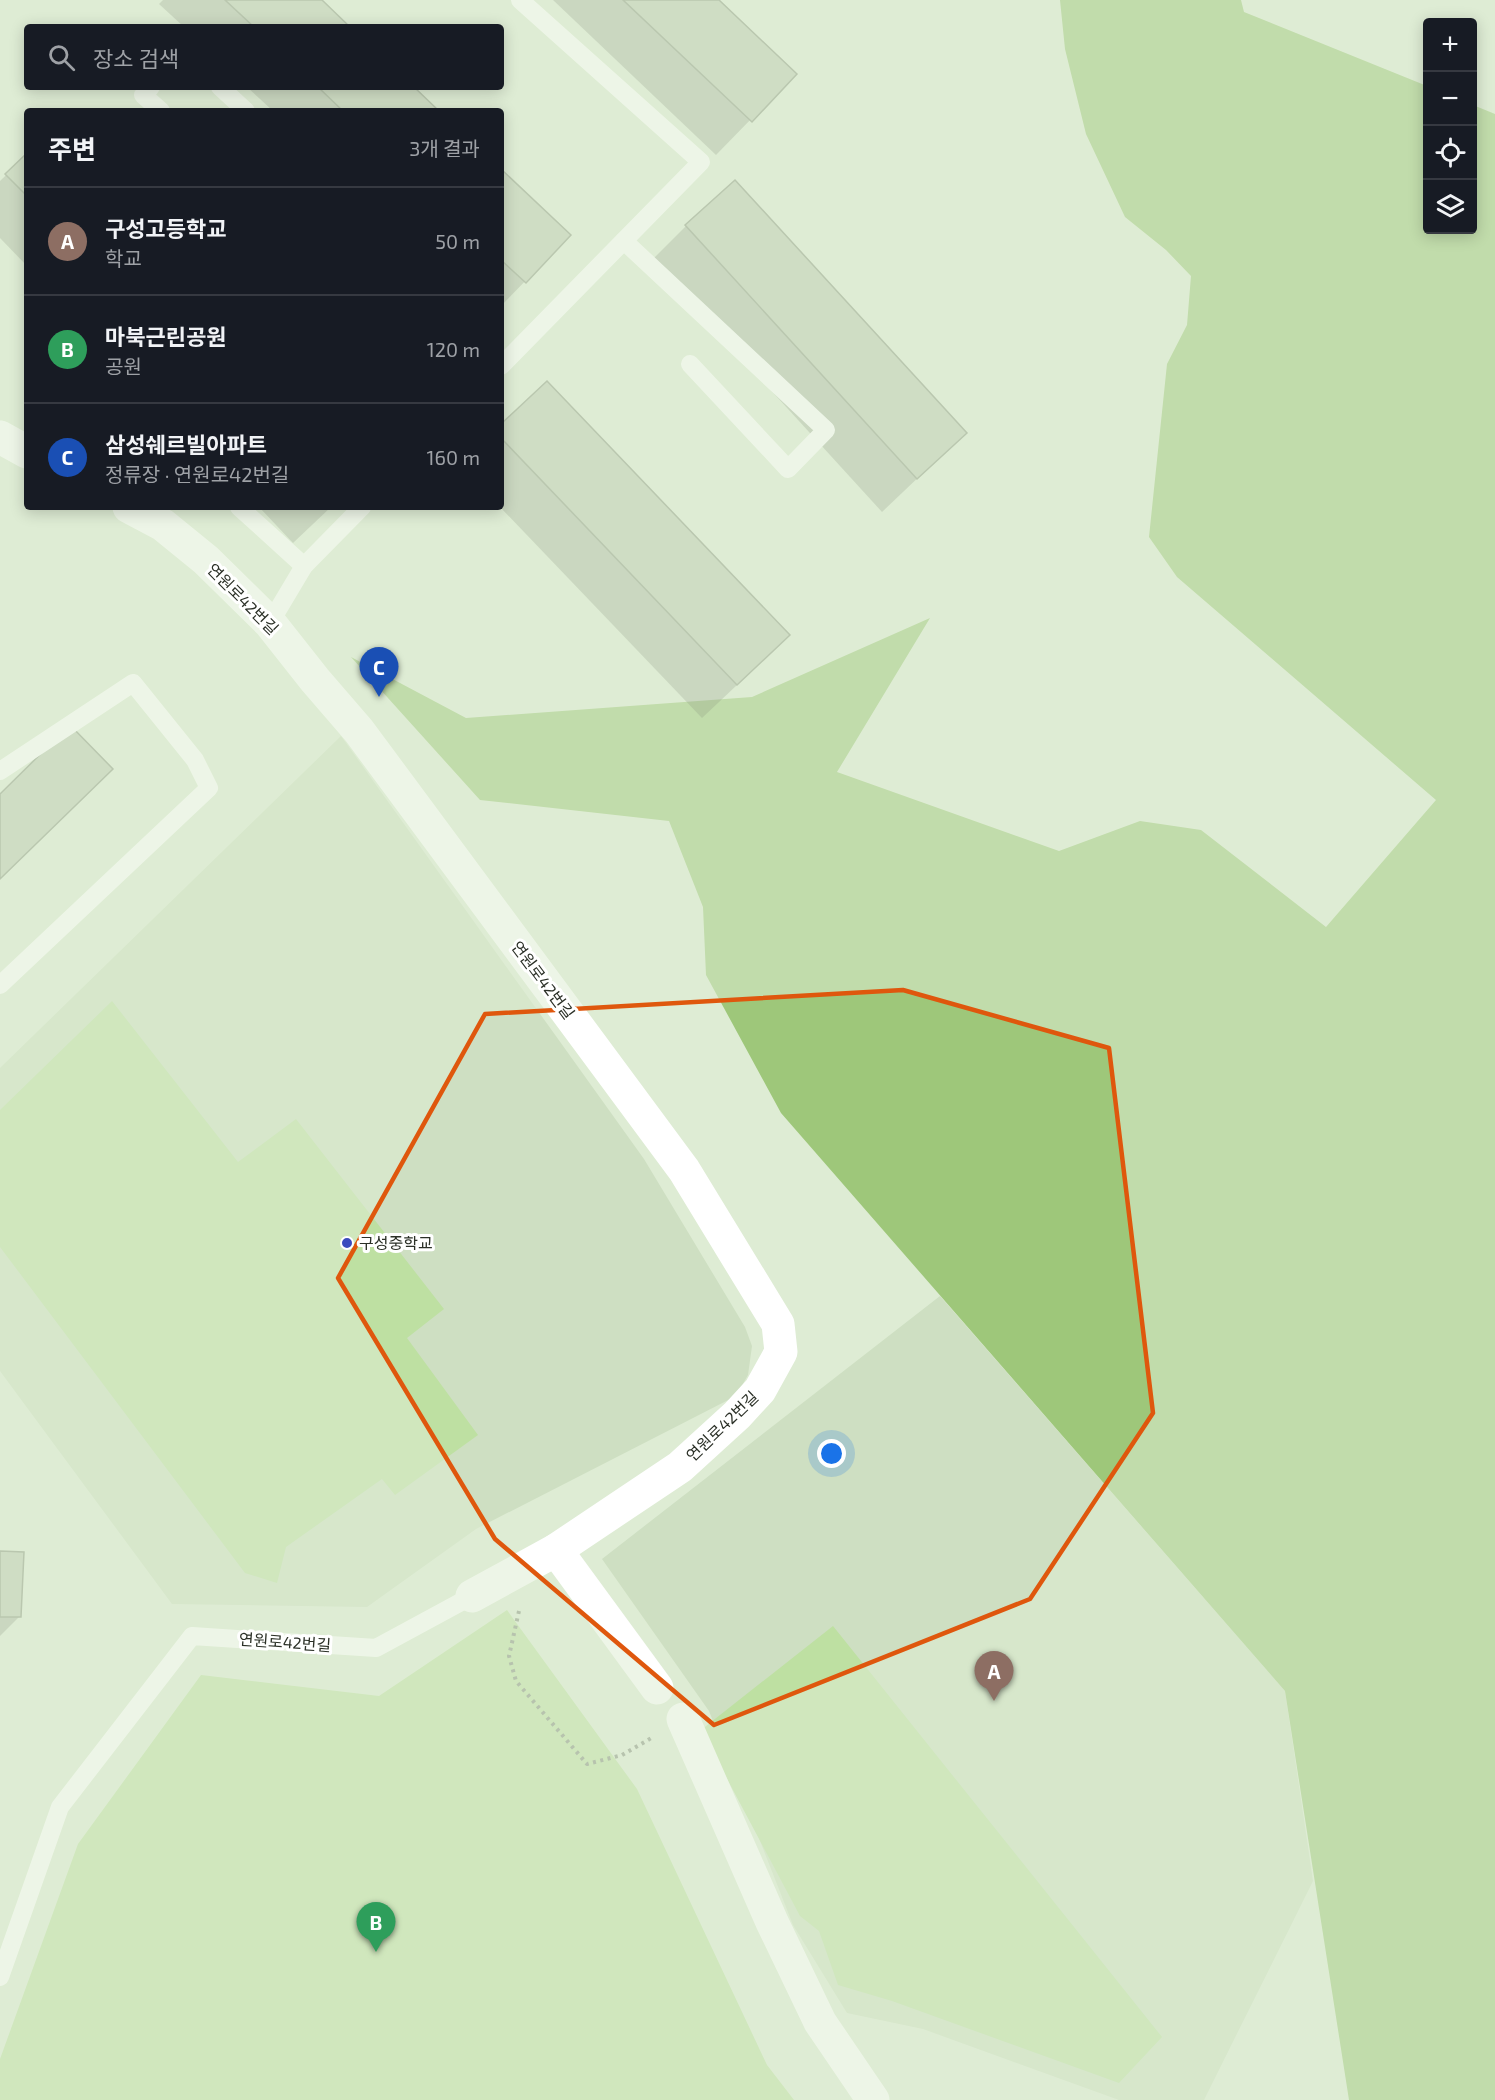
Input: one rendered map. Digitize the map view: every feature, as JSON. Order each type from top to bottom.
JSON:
[{"type":"street","points":[[0,437],[24,450]]},
{"type":"street","name":"연원로42번길","points":[[135,510],[163,525],[197,553],[270,623],[359,731],[684,1170],[778,1324],[781,1352],[760,1390],[737,1415],[680,1467],[556,1550],[472,1596]]},
{"type":"street","points":[[556,1550],[657,1688]]},
{"type":"street","points":[[683,1719],[772,1922],[820,2022],[873,2100]]},
{"type":"lane","points":[[504,363],[701,162],[520,0]]},
{"type":"lane","points":[[149,90],[143,95],[158,108]]},
{"type":"lane","points":[[223,90],[243,108]]},
{"type":"lane","points":[[624,241],[826,430],[788,469],[690,364]]},
{"type":"lane","points":[[242,510],[304,566]]},
{"type":"lane","points":[[270,623],[304,566],[359,510]]},
{"type":"lane","points":[[0,771],[133,683],[195,760],[209,788],[0,985]]},
{"type":"lane","name":"연원로42번길","points":[[0,1977],[60,1807],[192,1636],[376,1648],[472,1596]]},
{"type":"path","points":[[505,1577],[520,1606],[509,1656],[516,1681],[587,1764],[622,1755],[683,1719]]},
{"type":"highlighted area","points":[[903,990],[1109,1048],[1153,1413],[1030,1599],[714,1725],[495,1539],[338,1278],[485,1014]]},
{"type":"shaded area","name":"구성중학교","points":[[341,736],[644,1159],[745,1327],[752,1346],[748,1375],[736,1396],[476,1529],[367,1607],[172,1604],[0,1371],[0,1068]]},
{"type":"shaded area","points":[[940,1296],[1285,1691],[1313,1881],[1204,2100],[1119,2100],[923,2029],[847,2013],[793,1925],[709,1711],[602,1559]]},
{"type":"green space","points":[[1060,0],[1241,0],[1244,12],[1423,84],[1423,234],[1477,234],[1477,107],[1495,114],[1495,2100],[1349,2100],[1285,1691],[781,1113],[706,975],[703,907],[669,821],[480,800],[351,657],[466,718],[752,697],[930,618],[837,772],[1059,851],[1140,821],[1201,830],[1326,927],[1436,800],[1177,577],[1149,537],[1167,364],[1187,325],[1191,276],[1166,250],[1125,217],[1086,134],[1065,49]]},
{"type":"green space","points":[[112,1001],[238,1162],[296,1119],[444,1309],[407,1338],[478,1435],[395,1495],[382,1479],[286,1547],[277,1583],[245,1573],[0,1247],[0,1110]]},
{"type":"green space","points":[[507,1610],[637,1789],[767,2065],[794,2100],[0,2100],[0,2059],[78,1844],[201,1675],[379,1696]]},
{"type":"green space","points":[[833,1626],[1162,2037],[1119,2083],[892,2001],[838,1985],[819,1931],[800,1916],[701,1730]]},
{"type":"building","points":[[225,0],[322,0],[347,24],[251,24]]},
{"type":"building","points":[[623,0],[719,0],[797,74],[752,122]]},
{"type":"building","points":[[321,90],[417,90],[436,108],[340,108]]},
{"type":"building","points":[[24,156],[24,193],[5,174]]},
{"type":"building","points":[[504,172],[571,235],[526,283],[504,263]]},
{"type":"building","points":[[735,180],[967,433],[917,479],[685,225]]},
{"type":"building","points":[[547,381],[790,635],[737,685],[504,441],[504,421]]},
{"type":"building","points":[[70,725],[113,769],[0,879],[0,794]]},
{"type":"building","points":[[0,1551],[24,1552],[21,1617],[0,1617]]},
{"type":"place","name":"삼성쉐르빌아파트","points":[[379,697]]},
{"type":"place","name":"구성중학교","points":[[347,1243]]},
{"type":"place","name":"구성고등학교","points":[[994,1701]]},
{"type":"place","name":"마북근린공원","points":[[376,1952]]}]
